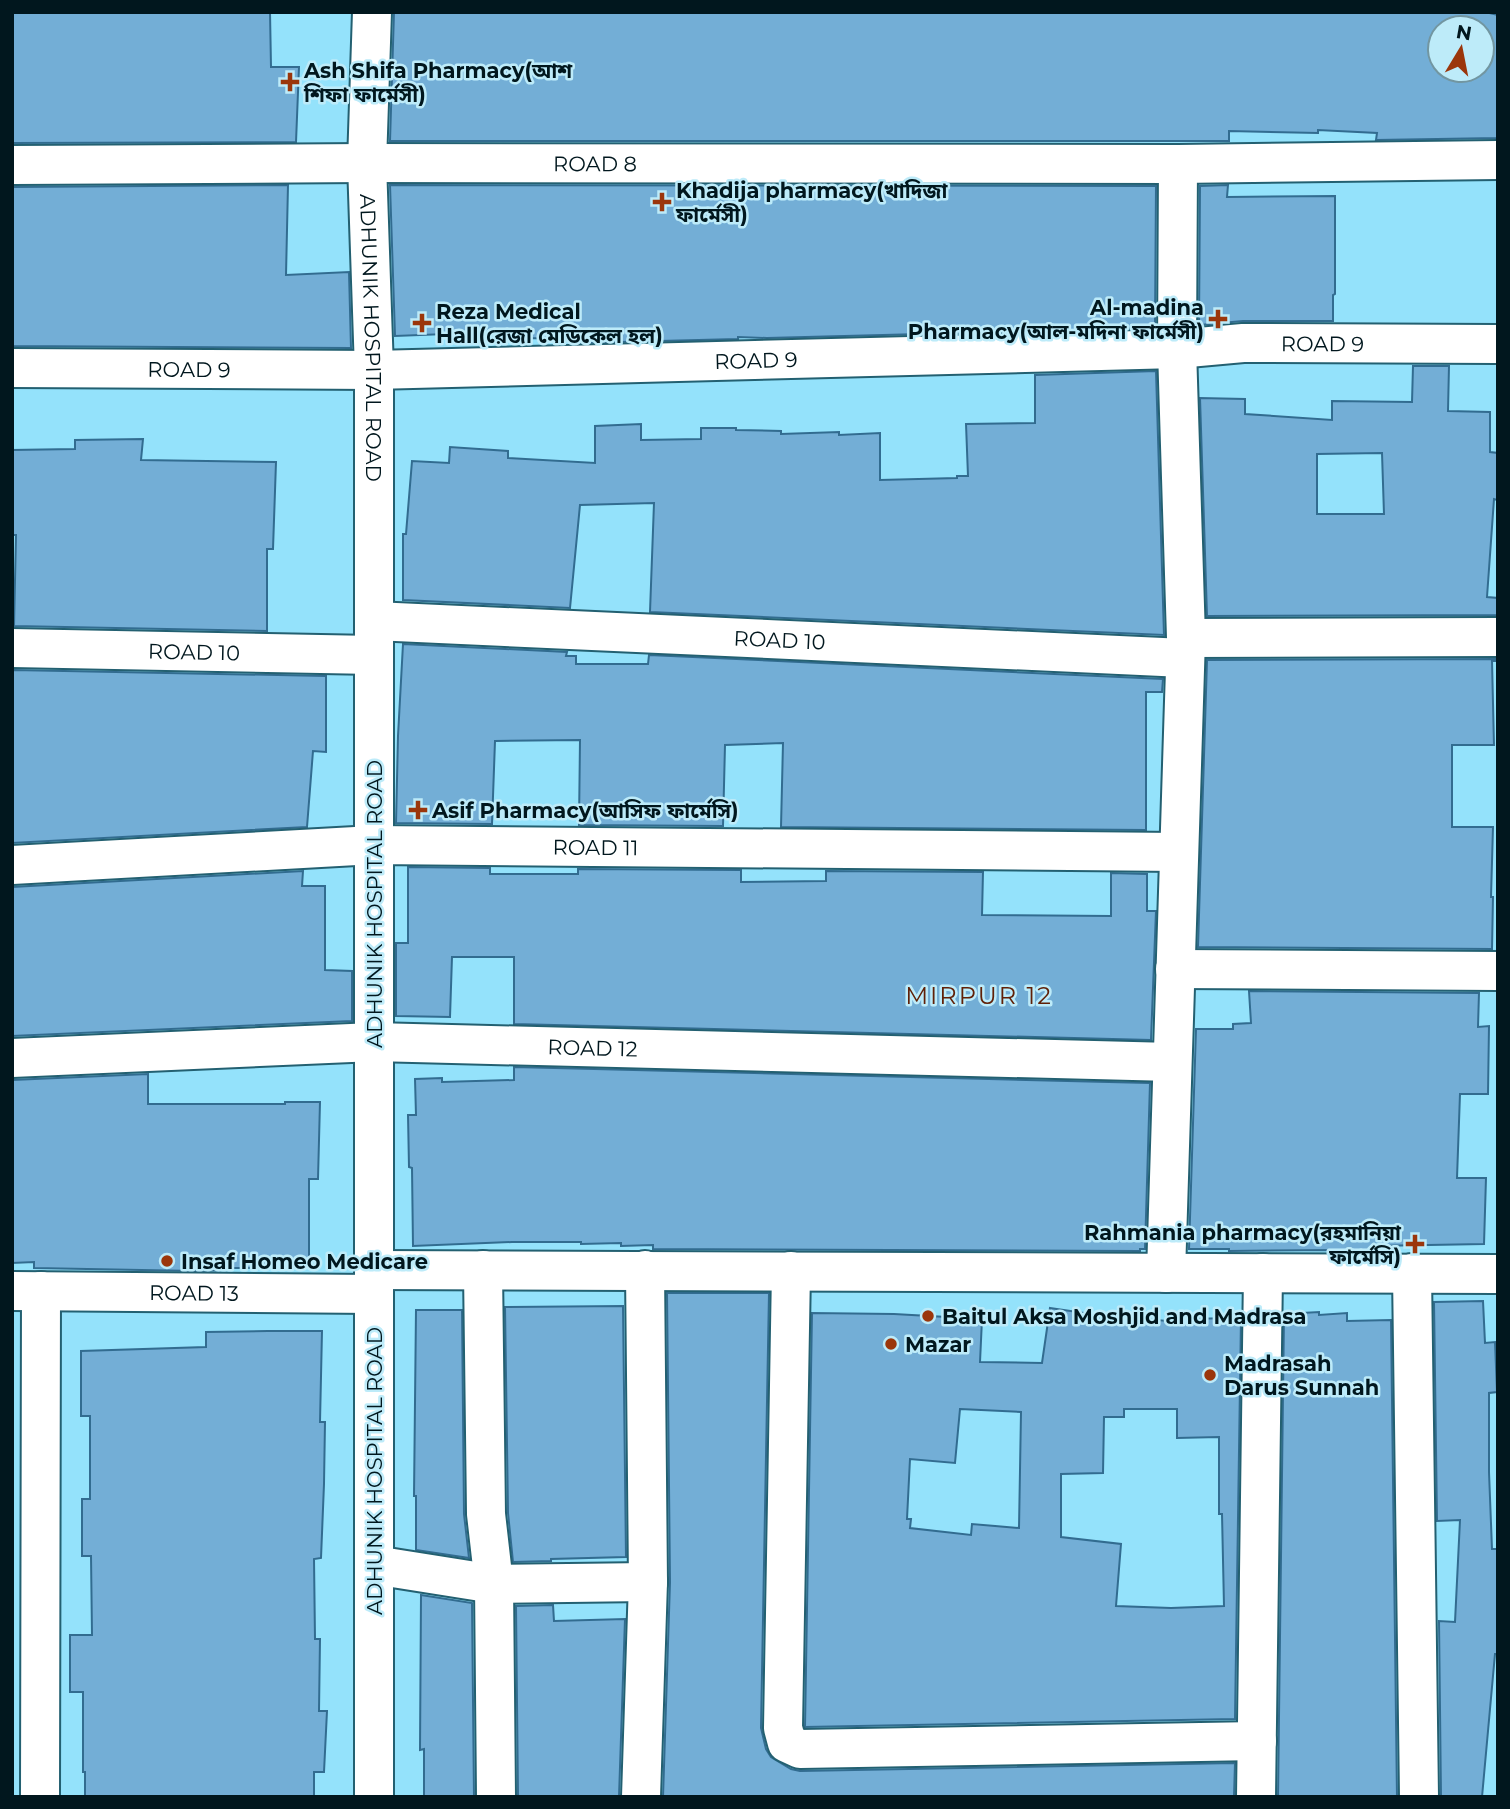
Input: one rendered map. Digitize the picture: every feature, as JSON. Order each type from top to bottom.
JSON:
[{"type":"street","name":"ADHUNIK HOSPITAL ROAD","points":[[372,12],[367,163],[374,370],[374,1797]]},
{"type":"street","name":"ROAD 8","points":[[12,165],[1178,164],[1498,160]]},
{"type":"street","points":[[1166,1273],[1185,648],[1177,349],[1178,164]]},
{"type":"street","name":"ROAD 9","points":[[12,368],[374,370],[1177,349],[1243,343],[1498,344]]},
{"type":"street","name":"ROAD 10","points":[[12,648],[374,638],[1185,648],[1498,637]]},
{"type":"street","name":"ROAD 11","points":[[12,865],[374,845],[1178,852]]},
{"type":"street","points":[[1175,969],[1498,971]]},
{"type":"street","name":"ROAD 12","points":[[12,1058],[374,1042],[1172,1062]]},
{"type":"street","points":[[483,1270],[486,1514],[494,1584],[496,1797]]},
{"type":"street","name":"ROAD 13","points":[[27,1291],[374,1282],[483,1270],[1498,1274]]},
{"type":"street","points":[[641,1797],[648,1582],[645,1270]]},
{"type":"street","points":[[791,1271],[783,1728],[787,1743],[800,1749],[1257,1741]]},
{"type":"street","points":[[1256,1797],[1263,1273]]},
{"type":"street","points":[[1412,1273],[1419,1797]]},
{"type":"street","points":[[27,1291],[40,1797]]},
{"type":"street","points":[[374,1566],[494,1584],[648,1582]]},
{"type":"building","points":[[12,12],[270,12],[271,67],[299,67],[296,142],[12,143]]},
{"type":"building","points":[[394,12],[1494,14],[1426,14],[1426,84],[1496,84],[1498,15],[1498,138],[1376,140],[1377,133],[1318,130],[1318,133],[1229,131],[1229,141],[390,141]]},
{"type":"building","points":[[288,185],[286,275],[349,272],[351,348],[12,346],[12,187]]},
{"type":"building","points":[[390,185],[1156,186],[1155,328],[580,343],[580,339],[472,340],[472,333],[395,336]]},
{"type":"building","points":[[1228,185],[1227,197],[1335,196],[1333,321],[1243,321],[1199,325],[1200,186]]},
{"type":"building","points":[[1413,366],[1449,366],[1448,411],[1490,412],[1490,452],[1498,453],[1498,486],[1497,500],[1494,499],[1487,597],[1498,598],[1498,615],[1207,616],[1200,398],[1245,399],[1245,414],[1332,420],[1332,401],[1412,402]],"holes":[[[1382,453],[1384,514],[1317,514],[1317,454]]]},
{"type":"building","points":[[1156,371],[1164,635],[650,612],[654,503],[580,505],[570,608],[403,600],[403,534],[406,534],[412,461],[449,463],[450,447],[508,451],[508,458],[595,463],[595,426],[641,424],[641,440],[701,439],[701,428],[781,431],[781,434],[880,433],[880,480],[957,478],[968,476],[966,424],[1035,423],[1035,375]]},
{"type":"building","points":[[143,439],[141,460],[276,462],[273,549],[267,549],[267,631],[14,626],[16,535],[12,535],[12,450],[75,449],[75,440]]},
{"type":"building","points":[[403,644],[567,652],[566,656],[576,656],[576,664],[648,664],[649,655],[1163,679],[1162,692],[1146,692],[1146,830],[781,827],[783,743],[725,745],[723,826],[579,825],[580,740],[495,741],[492,824],[396,823]]},
{"type":"building","points":[[1498,659],[1492,661],[1494,745],[1452,745],[1452,827],[1493,827],[1492,949],[1198,947],[1207,660]]},
{"type":"building","points":[[13,670],[326,676],[326,752],[313,751],[307,827],[12,843]]},
{"type":"building","points":[[408,867],[490,868],[490,874],[578,874],[578,869],[741,870],[741,882],[826,881],[826,871],[983,872],[982,915],[1111,916],[1111,873],[1147,874],[1147,911],[1156,911],[1151,1040],[514,1024],[514,957],[452,957],[450,1017],[396,1016],[396,943],[408,943]]},
{"type":"building","points":[[303,871],[302,886],[325,886],[325,970],[352,971],[352,1021],[12,1036],[12,887]]},
{"type":"building","points":[[1249,991],[1479,993],[1478,1027],[1489,1026],[1488,1094],[1460,1094],[1457,1178],[1486,1178],[1484,1244],[1372,1246],[1372,1252],[1189,1249],[1196,1029],[1233,1029],[1233,1024],[1251,1023]]},
{"type":"building","points":[[514,1067],[1150,1083],[1145,1249],[653,1249],[653,1245],[621,1246],[621,1243],[581,1242],[413,1246],[408,1115],[416,1115],[415,1079],[442,1078],[442,1082],[514,1080]]},
{"type":"building","points":[[148,1074],[148,1104],[320,1102],[318,1179],[309,1179],[309,1260],[270,1259],[270,1268],[195,1271],[34,1268],[34,1262],[12,1263],[12,1080]]},
{"type":"building","points":[[667,1293],[769,1293],[761,1728],[766,1749],[771,1757],[791,1769],[800,1771],[1235,1763],[1234,1797],[663,1797],[670,1582]]},
{"type":"building","points":[[1483,1301],[1485,1343],[1495,1342],[1497,1392],[1489,1393],[1489,1472],[1492,1549],[1498,1549],[1498,1654],[1495,1654],[1482,1797],[1441,1797],[1439,1621],[1455,1622],[1460,1520],[1437,1521],[1434,1302]]},
{"type":"building","points":[[623,1306],[626,1557],[513,1562],[508,1513],[505,1307]]},
{"type":"building","points":[[1050,1308],[1178,1322],[1178,1319],[1241,1318],[1235,1719],[805,1727],[812,1313],[982,1319],[980,1362],[1042,1363]],"holes":[[[960,1409],[1021,1412],[1019,1528],[972,1524],[971,1535],[910,1528],[911,1519],[907,1519],[910,1459],[955,1463]],[[1124,1409],[1177,1409],[1177,1438],[1219,1437],[1219,1514],[1222,1514],[1224,1606],[1116,1606],[1121,1544],[1061,1537],[1061,1474],[1103,1473],[1104,1417],[1124,1417]]]},
{"type":"building","points":[[416,1310],[462,1310],[464,1514],[469,1558],[416,1550]]},
{"type":"building","points":[[1319,1312],[1319,1315],[1347,1313],[1347,1321],[1391,1320],[1397,1797],[1278,1797],[1284,1314]]},
{"type":"building","points":[[322,1331],[320,1422],[325,1422],[324,1484],[321,1558],[314,1559],[315,1639],[320,1639],[319,1711],[327,1711],[324,1772],[314,1772],[314,1797],[85,1797],[83,1692],[70,1692],[70,1635],[92,1635],[91,1556],[82,1556],[82,1499],[90,1499],[90,1416],[81,1416],[81,1351],[206,1347],[206,1332]]},
{"type":"building","points":[[421,1595],[472,1603],[474,1797],[424,1797],[424,1749],[420,1750]]},
{"type":"building","points":[[553,1605],[554,1621],[625,1619],[619,1797],[518,1797],[516,1606]]},
{"type":"place","name":"Ash Shifa Pharmacy(আশ শিফা ফার্মেসী)","points":[[290,82]]},
{"type":"place","name":"Khadija pharmacy(খাদিজা ফার্মেসী)","points":[[662,202]]},
{"type":"place","name":"Al-madina Pharmacy(আল-মদিনা ফার্মেসী)","points":[[1218,319]]},
{"type":"place","name":"Reza Medical Hall(রেজা মেডিকেল হল)","points":[[422,323]]},
{"type":"place","name":"Asif Pharmacy(আসিফ ফার্মেসি)","points":[[418,810]]},
{"type":"place","name":"Rahmania pharmacy(রহমানিয়া ফার্মেসি)","points":[[1415,1244]]},
{"type":"place","name":"Insaf Homeo Medicare","points":[[167,1261]]},
{"type":"place","name":"Baitul Aksa Moshjid and Madrasa","points":[[928,1316]]},
{"type":"place","name":"Mazar","points":[[891,1344]]},
{"type":"place","name":"Madrasah Darus Sunnah","points":[[1210,1375]]},
{"type":"district","name":"MIRPUR 12","points":[[979,995]]}]
